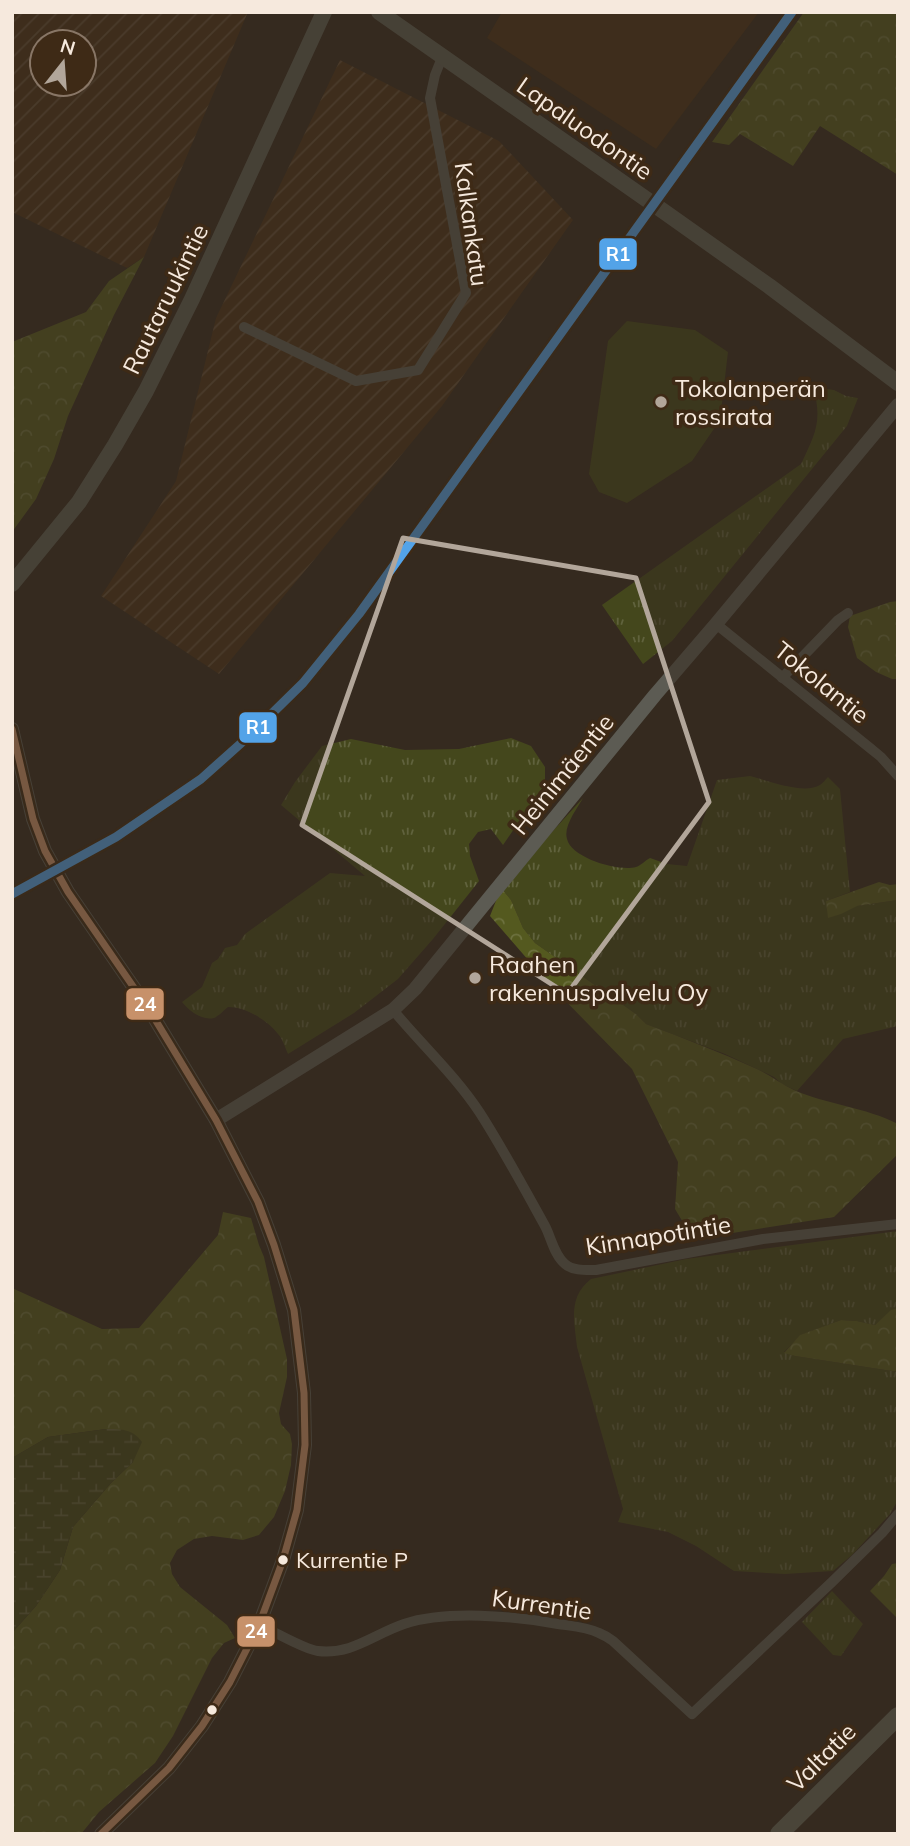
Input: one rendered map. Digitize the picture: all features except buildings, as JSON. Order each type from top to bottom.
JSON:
[{"type":"highway","name":"Valtatie","points":[[779,1834],[898,1716]]},
{"type":"main road","name":"Rautaruukintie","points":[[12,584],[79,502],[116,445],[146,391],[192,299],[324,12]]},
{"type":"main road","name":"Lapaluodontie","points":[[379,12],[749,272],[898,383]]},
{"type":"street","name":"Kalkankatu","points":[[244,327],[356,381],[418,370],[466,293],[430,98],[443,55]]},
{"type":"street","name":"Heinimäentie","points":[[216,1120],[393,1010],[415,989],[655,695],[898,405]]},
{"type":"street","points":[[782,678],[848,613]]},
{"type":"street","name":"Tokolantie","points":[[716,624],[881,757],[898,776]]},
{"type":"street","points":[[12,729],[33,819],[46,851],[68,892],[150,1012],[216,1120],[258,1202],[294,1310],[304,1393],[305,1445],[297,1510],[283,1560],[259,1625],[230,1682],[202,1726],[169,1768],[101,1834]]},
{"type":"street","name":"Kinnapotintie","points":[[393,1010],[449,1073],[481,1115],[546,1228],[559,1258],[571,1268],[596,1270],[763,1239],[898,1224]]},
{"type":"street","name":"Kurrentie","points":[[259,1625],[317,1651],[354,1648],[387,1630],[427,1618],[520,1618],[585,1628],[613,1641],[692,1714],[832,1582],[898,1514]]},
{"type":"highlighted area","points":[[403,538],[636,578],[709,802],[567,994],[302,825]]},
{"type":"shaded area","points":[[12,12],[248,12],[144,257],[127,268],[12,212]]},
{"type":"shaded area","points":[[502,12],[759,12],[656,149],[487,38]]},
{"type":"shaded area","points":[[340,60],[499,141],[573,220],[442,406],[219,674],[101,596],[176,481],[216,318]]},
{"type":"green space","points":[[804,12],[898,12],[898,175],[820,126],[793,166],[740,134],[729,145],[712,142]]},
{"type":"green space","points":[[144,257],[68,416],[54,459],[36,499],[12,532],[12,342],[86,312],[109,281]]},
{"type":"green space","name":"Tokolanperän rossirata","points":[[627,321],[695,330],[728,352],[720,420],[692,461],[627,503],[599,492],[589,474],[608,341]]},
{"type":"green space","points":[[813,387],[858,398],[847,426],[672,641],[643,664],[602,605],[801,464],[816,427],[817,409]]},
{"type":"green space","points":[[898,601],[898,679],[892,679],[876,672],[857,658],[848,627],[850,616]]},
{"type":"green space","points":[[511,738],[531,746],[545,767],[545,784],[503,845],[491,829],[478,832],[469,844],[470,856],[479,881],[398,979],[354,1013],[288,1054],[281,1038],[273,1029],[249,1012],[228,1007],[209,1019],[192,1011],[182,1002],[202,987],[212,963],[225,948],[237,945],[245,934],[330,873],[365,876],[281,805],[322,746],[351,739],[405,750],[459,749]]},
{"type":"green space","points":[[750,776],[785,786],[805,788],[820,785],[828,777],[840,789],[850,892],[826,901],[857,906],[898,900],[898,1026],[843,1039],[797,1091],[725,1054],[646,1024],[636,1014],[535,943],[523,928],[511,900],[501,888],[583,798],[571,818],[566,834],[570,846],[586,858],[628,868],[636,867],[650,858],[667,864],[687,866],[717,780]]},
{"type":"green space","points":[[879,882],[898,884],[898,900],[857,906],[828,918],[826,901]]},
{"type":"green space","points":[[501,888],[511,900],[523,928],[535,943],[636,1014],[646,1024],[762,1071],[794,1090],[898,1124],[898,1154],[834,1217],[701,1238],[687,1229],[675,1209],[678,1162],[632,1069],[549,984],[490,916]]},
{"type":"green space","points":[[223,1212],[251,1218],[264,1257],[287,1359],[287,1377],[279,1413],[281,1424],[290,1434],[292,1444],[291,1465],[285,1491],[274,1517],[259,1535],[243,1540],[212,1536],[194,1539],[177,1550],[170,1563],[172,1574],[180,1587],[227,1625],[235,1638],[224,1643],[212,1658],[173,1736],[155,1763],[99,1812],[81,1834],[12,1834],[12,1633],[36,1606],[60,1570],[73,1527],[133,1462],[106,1429],[48,1437],[12,1458],[12,1288],[102,1329],[139,1328],[218,1235]]},
{"type":"green space","points":[[898,1231],[898,1308],[875,1325],[841,1320],[801,1335],[784,1352],[898,1372],[898,1500],[890,1514],[852,1555],[833,1571],[785,1574],[734,1571],[696,1546],[668,1532],[618,1522],[623,1509],[577,1347],[574,1310],[584,1286],[591,1279],[686,1259]]},
{"type":"green space","points":[[898,1308],[898,1372],[784,1353],[800,1335],[841,1320],[875,1325],[891,1310]]},
{"type":"green space","points":[[106,1429],[131,1432],[142,1442],[133,1462],[73,1527],[60,1570],[36,1606],[12,1633],[12,1458],[48,1437]]},
{"type":"green space","points":[[898,1563],[898,1619],[870,1591],[892,1564]]},
{"type":"green space","points":[[832,1591],[863,1624],[841,1656],[833,1655],[802,1622]]},
{"type":"transit line","name":"R1","points":[[12,894],[116,837],[201,779],[303,683],[359,614],[792,12]]},
{"type":"transit line","name":"24","points":[[12,729],[33,819],[45,851],[68,892],[150,1011],[216,1120],[258,1202],[294,1310],[304,1393],[305,1445],[297,1510],[283,1560],[259,1625],[230,1682],[202,1726],[169,1768],[101,1834]]},
{"type":"place","name":"Tokolanperän rossirata","points":[[661,402]]},
{"type":"place","name":"Raahen rakennuspalvelu Oy","points":[[475,978]]},
{"type":"place","name":"Kurrentie P","points":[[283,1560]]}]
